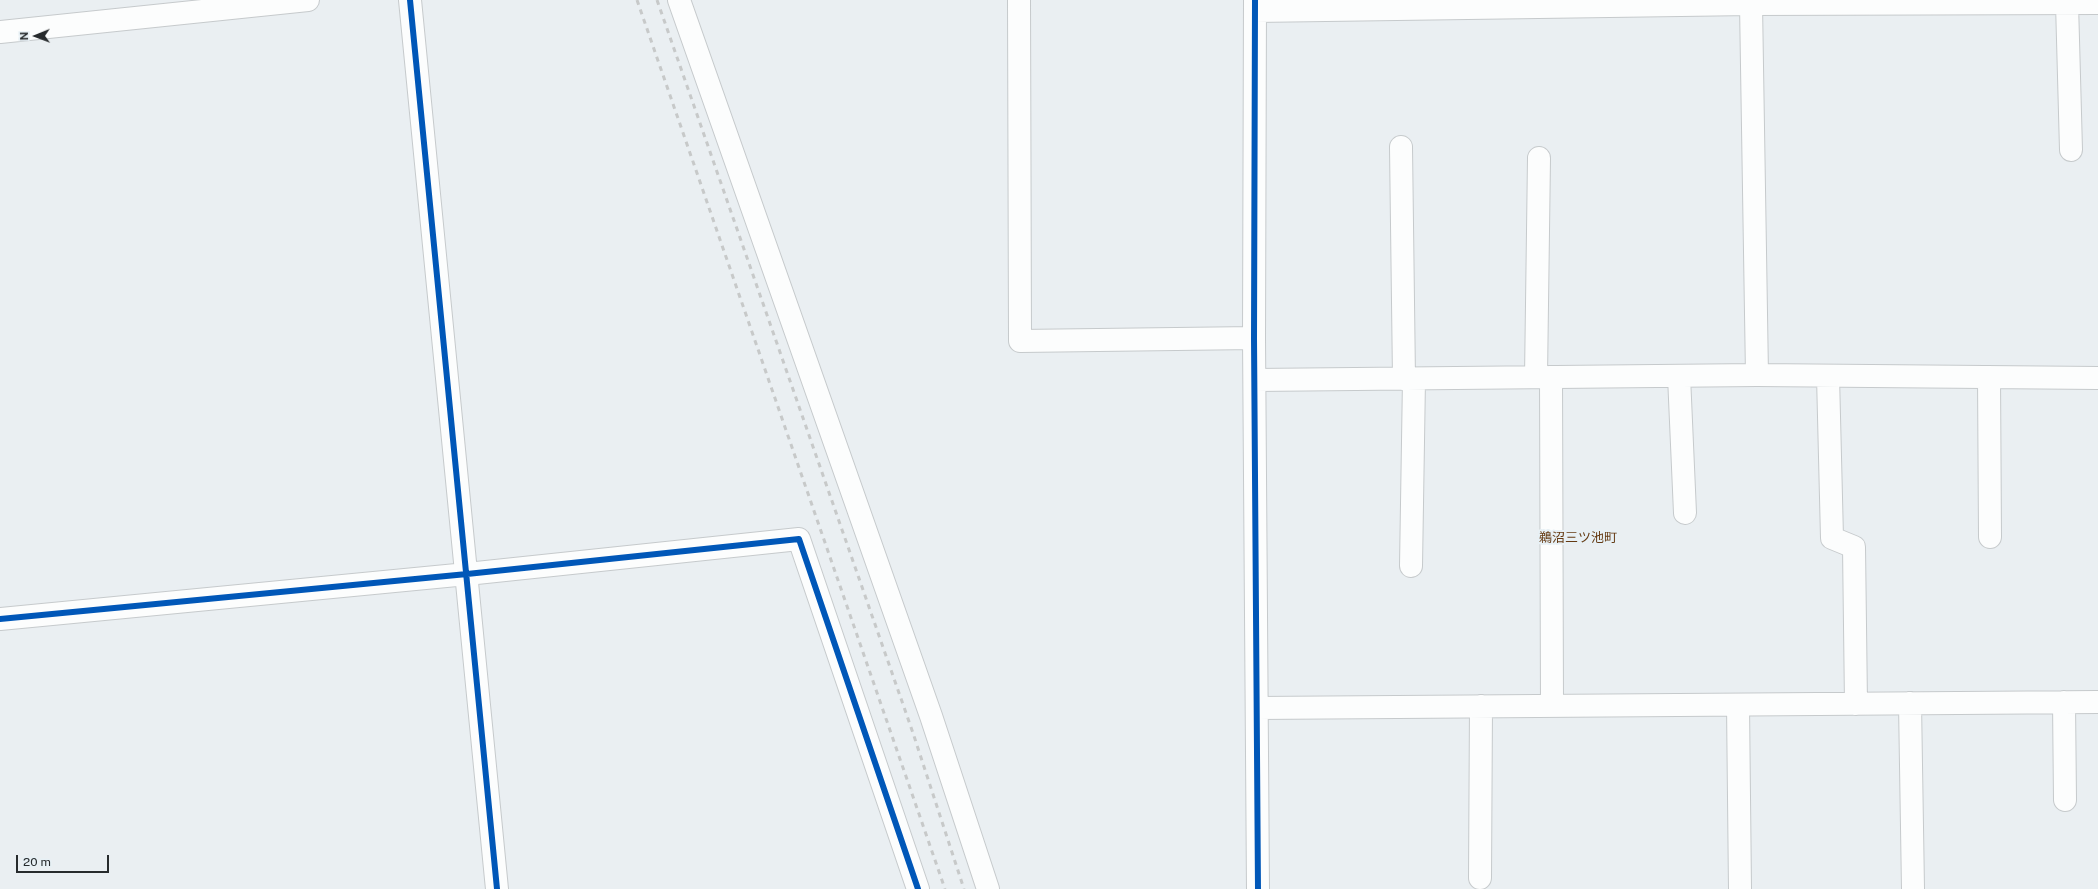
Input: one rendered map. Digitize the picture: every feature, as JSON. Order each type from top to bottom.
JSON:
[{"type":"street","points":[[0,32],[220,5],[308,0]]},
{"type":"street","points":[[410,0],[468,574],[497,889]]},
{"type":"street","points":[[679,0],[931,716],[988,889]]},
{"type":"street","points":[[1019,0],[1020,341],[1254,338]]},
{"type":"street","points":[[1258,889],[1254,338],[1255,6],[1657,3],[2098,3]]},
{"type":"street","points":[[2067,3],[2070,150]]},
{"type":"street","points":[[1751,4],[1757,375]]},
{"type":"street","points":[[1401,147],[1409,379],[1411,566]]},
{"type":"street","points":[[1539,158],[1552,706]]},
{"type":"street","points":[[1255,380],[1757,375],[2098,378]]},
{"type":"street","points":[[1679,376],[1685,513]]},
{"type":"street","points":[[1828,376],[1832,538],[1854,547],[1856,704]]},
{"type":"street","points":[[1989,377],[1990,537]]},
{"type":"street","points":[[0,619],[468,574],[799,539],[918,889]]},
{"type":"street","points":[[2064,702],[2065,800]]},
{"type":"street","points":[[1257,708],[2098,702]]},
{"type":"street","points":[[1910,703],[1913,889]]},
{"type":"street","points":[[1738,705],[1740,889]]},
{"type":"street","points":[[1480,878],[1481,706]]},
{"type":"railway","points":[[637,0],[945,889]]},
{"type":"railway","points":[[657,0],[913,733],[964,889]]},
{"type":"cycle path","points":[[410,0],[497,889]]},
{"type":"cycle path","points":[[1255,0],[1254,338],[1258,889]]},
{"type":"cycle path","points":[[0,619],[467,574],[799,539],[918,889]]},
{"type":"district","name":"鵜沼三ツ池町","points":[[1578,538]]}]
